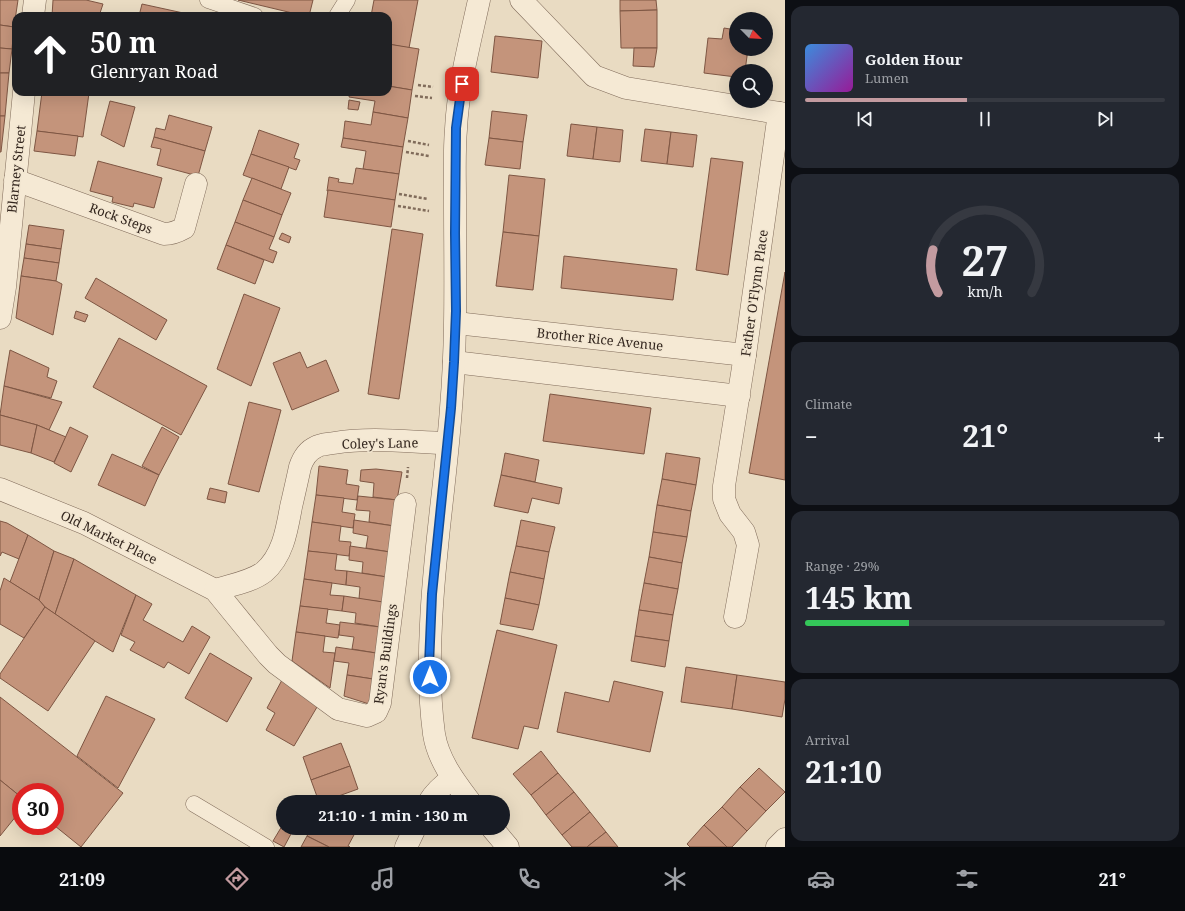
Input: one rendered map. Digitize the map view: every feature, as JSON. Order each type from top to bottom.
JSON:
[{"type":"street","points":[[34,12],[36,0]]},
{"type":"street","points":[[465,795],[452,779],[441,757],[435,737],[429,665],[432,594],[451,408],[456,323],[456,128],[462,84],[479,0]]},
{"type":"street","points":[[521,0],[594,76],[626,88],[782,113]]},
{"type":"street","name":"Blarney Street","points":[[0,318],[5,287],[10,191],[23,96]]},
{"type":"street","name":"Father O'Flynn Place","points":[[735,617],[748,545],[744,532],[730,514],[724,499],[724,486],[782,113]]},
{"type":"street","name":"Rock Steps","points":[[10,191],[164,234],[170,234],[176,233],[184,228],[196,184]]},
{"type":"street","name":"Brother Rice Avenue","points":[[456,323],[745,355]]},
{"type":"street","points":[[454,362],[739,396]]},
{"type":"street","name":"Coley's Lane","points":[[215,590],[248,581],[264,572],[274,561],[281,549],[286,534],[300,467],[303,458],[309,451],[317,446],[354,441],[390,440],[447,443]]},
{"type":"street","name":"Old Market Place","points":[[0,489],[84,523],[215,590]]},
{"type":"street","name":"Ryan's Buildings","points":[[215,590],[277,664],[338,709],[367,716],[376,712],[380,704],[405,504]]},
{"type":"street","points":[[434,795],[452,779]]},
{"type":"street","points":[[406,847],[412,835]]},
{"type":"street","points":[[498,835],[508,847]]},
{"type":"street","points":[[778,847],[785,839]]},
{"type":"lane","points":[[208,0],[244,12]]},
{"type":"lane","points":[[339,12],[346,0]]},
{"type":"lane","points":[[194,804],[266,847]]},
{"type":"path","points":[[418,85],[438,88]]},
{"type":"path","points":[[415,96],[437,99]]},
{"type":"path","points":[[408,141],[434,146]]},
{"type":"path","points":[[406,152],[434,156]]},
{"type":"path","points":[[399,194],[435,200]]},
{"type":"path","points":[[398,206],[435,212]]},
{"type":"building","points":[[0,0],[18,0],[16,12],[12,12],[12,27],[0,25]]},
{"type":"building","points":[[53,0],[86,0],[103,4],[100,12],[52,12]]},
{"type":"building","points":[[238,0],[313,0],[310,12],[288,12]]},
{"type":"building","points":[[374,0],[418,0],[409,48],[392,45],[392,12],[372,12]]},
{"type":"building","points":[[620,0],[656,0],[657,10],[620,11]]},
{"type":"building","points":[[142,4],[179,12],[140,12]]},
{"type":"building","points":[[657,10],[657,48],[621,48],[620,11]]},
{"type":"building","points":[[0,25],[12,27],[12,49],[0,48]]},
{"type":"building","points":[[724,28],[729,29],[729,56],[747,56],[746,64],[729,64],[729,76],[704,73],[708,38],[722,39]]},
{"type":"building","points":[[495,36],[542,41],[538,78],[491,72]]},
{"type":"building","points":[[392,45],[419,49],[412,90],[392,87]]},
{"type":"building","points":[[0,48],[12,49],[9,73],[0,73]]},
{"type":"building","points":[[634,48],[657,48],[654,67],[633,66]]},
{"type":"building","points":[[0,73],[9,73],[5,116],[0,116]]},
{"type":"building","points":[[392,87],[412,90],[408,118],[373,112],[375,101],[349,97],[392,96]]},
{"type":"building","points":[[41,96],[89,96],[83,137],[37,131]]},
{"type":"building","points":[[349,100],[360,102],[358,110],[348,109]]},
{"type":"building","points":[[110,101],[135,107],[124,147],[101,135]]},
{"type":"building","points":[[492,111],[527,115],[523,142],[489,138]]},
{"type":"building","points":[[373,112],[408,118],[403,147],[343,138],[345,121],[371,125]]},
{"type":"building","points":[[169,115],[212,127],[205,151],[154,137],[156,128],[165,130]]},
{"type":"building","points":[[0,116],[5,116],[1,152],[0,152]]},
{"type":"building","points":[[571,124],[597,127],[593,159],[567,156]]},
{"type":"building","points":[[597,127],[623,130],[620,162],[593,159]]},
{"type":"building","points":[[645,129],[671,132],[667,164],[641,161]]},
{"type":"building","points":[[259,130],[299,144],[294,158],[300,160],[296,170],[251,154]]},
{"type":"building","points":[[37,131],[78,136],[75,156],[34,151]]},
{"type":"building","points":[[671,132],[697,135],[693,167],[667,164]]},
{"type":"building","points":[[154,137],[205,151],[198,176],[157,165],[161,149],[151,147]]},
{"type":"building","points":[[343,138],[403,147],[399,174],[363,169],[366,151],[341,147]]},
{"type":"building","points":[[489,138],[523,142],[520,169],[485,165]]},
{"type":"building","points":[[251,154],[289,167],[281,189],[243,175]]},
{"type":"building","points":[[711,158],[743,162],[728,275],[696,270]]},
{"type":"building","points":[[98,161],[162,178],[154,208],[134,203],[133,207],[112,202],[113,197],[90,191]]},
{"type":"building","points":[[356,168],[399,174],[395,200],[327,191],[329,177],[339,179],[338,182],[353,184]]},
{"type":"building","points":[[509,175],[545,179],[539,236],[503,232]]},
{"type":"building","points":[[252,178],[291,193],[282,215],[243,200]]},
{"type":"building","points":[[328,190],[395,200],[391,227],[324,217]]},
{"type":"building","points":[[243,200],[282,215],[274,237],[235,222]]},
{"type":"building","points":[[235,222],[274,237],[269,249],[277,252],[273,263],[226,245]]},
{"type":"building","points":[[29,225],[64,230],[61,249],[26,244]]},
{"type":"building","points":[[392,229],[423,234],[399,399],[368,394]]},
{"type":"building","points":[[503,232],[539,236],[533,290],[496,286]]},
{"type":"building","points":[[282,233],[291,237],[289,243],[279,239]]},
{"type":"building","points":[[26,244],[61,249],[59,263],[24,258]]},
{"type":"building","points":[[226,245],[264,260],[255,284],[217,269]]},
{"type":"building","points":[[564,256],[677,269],[673,300],[561,288]]},
{"type":"building","points":[[24,258],[59,263],[56,281],[21,276]]},
{"type":"building","points":[[785,272],[785,480],[749,473]]},
{"type":"building","points":[[21,276],[56,281],[62,284],[53,335],[16,318]]},
{"type":"building","points":[[96,278],[167,320],[156,340],[85,298]]},
{"type":"building","points":[[244,294],[280,308],[251,386],[217,369]]},
{"type":"building","points":[[76,311],[88,315],[85,322],[74,318]]},
{"type":"building","points":[[119,338],[207,386],[181,435],[93,387]]},
{"type":"building","points":[[10,350],[49,368],[47,377],[57,381],[51,398],[4,386]]},
{"type":"building","points":[[300,352],[307,368],[326,360],[339,391],[292,410],[273,363]]},
{"type":"building","points":[[4,386],[62,402],[49,430],[37,425],[0,415]]},
{"type":"building","points":[[550,394],[651,408],[644,454],[543,441]]},
{"type":"building","points":[[249,402],[281,410],[259,492],[228,484]]},
{"type":"building","points":[[0,415],[37,425],[31,453],[0,445]]},
{"type":"building","points":[[37,425],[66,437],[54,462],[31,453]]},
{"type":"building","points":[[70,427],[88,436],[71,472],[54,463]]},
{"type":"building","points":[[162,427],[179,437],[159,475],[142,466]]},
{"type":"building","points":[[505,453],[539,460],[535,482],[501,475]]},
{"type":"building","points":[[666,453],[700,458],[696,485],[662,479]]},
{"type":"building","points":[[112,454],[159,475],[145,506],[98,485]]},
{"type":"building","points":[[319,466],[348,470],[346,484],[359,486],[357,500],[316,495]]},
{"type":"building","points":[[376,469],[402,472],[397,500],[373,497],[374,483],[360,481],[361,470]]},
{"type":"building","points":[[501,475],[562,488],[559,504],[532,498],[528,513],[494,506]]},
{"type":"building","points":[[662,479],[696,485],[691,511],[657,505]]},
{"type":"building","points":[[210,488],[227,492],[225,503],[207,499]]},
{"type":"building","points":[[316,495],[344,498],[342,512],[355,514],[353,528],[312,522]]},
{"type":"building","points":[[358,496],[397,500],[394,526],[369,522],[370,511],[356,510]]},
{"type":"building","points":[[657,505],[691,511],[687,537],[653,532]]},
{"type":"building","points":[[354,520],[394,526],[390,552],[366,548],[368,536],[353,533]]},
{"type":"building","points":[[521,520],[555,527],[549,552],[516,546]]},
{"type":"building","points":[[0,521],[7,523],[28,535],[19,559],[2,552],[0,556]]},
{"type":"building","points":[[312,522],[341,526],[339,541],[351,542],[349,556],[308,551]]},
{"type":"building","points":[[653,532],[687,537],[682,563],[649,557]]},
{"type":"building","points":[[28,535],[54,551],[39,600],[10,582]]},
{"type":"building","points":[[350,546],[390,552],[387,577],[362,573],[363,562],[349,560]]},
{"type":"building","points":[[516,546],[549,552],[544,579],[510,572]]},
{"type":"building","points":[[54,551],[74,559],[55,614],[45,607],[39,600]]},
{"type":"building","points":[[308,551],[337,554],[335,570],[347,571],[346,585],[304,579]]},
{"type":"building","points":[[649,557],[682,563],[678,589],[644,583]]},
{"type":"building","points":[[74,559],[136,595],[113,652],[55,614]]},
{"type":"building","points":[[347,571],[387,577],[383,602],[359,599],[360,587],[346,585]]},
{"type":"building","points":[[510,572],[544,579],[539,605],[505,598]]},
{"type":"building","points":[[4,578],[39,600],[45,607],[24,638],[0,624],[0,591]]},
{"type":"building","points":[[304,579],[332,583],[330,595],[344,596],[342,611],[300,606]]},
{"type":"building","points":[[644,583],[678,589],[673,615],[639,610]]},
{"type":"building","points":[[136,595],[152,604],[143,620],[183,642],[192,626],[210,637],[189,674],[168,662],[164,668],[130,650],[135,642],[121,635]]},
{"type":"building","points":[[344,596],[383,602],[380,627],[355,623],[356,613],[342,611]]},
{"type":"building","points":[[505,598],[539,605],[533,630],[500,624]]},
{"type":"building","points":[[300,606],[328,609],[326,623],[340,625],[338,638],[296,632]]},
{"type":"building","points":[[45,607],[95,641],[48,711],[0,678],[0,674]]},
{"type":"building","points":[[639,610],[673,615],[669,641],[635,636]]},
{"type":"building","points":[[340,622],[380,627],[376,653],[352,649],[354,637],[339,635]]},
{"type":"building","points":[[497,630],[557,645],[538,729],[524,726],[518,749],[472,738]]},
{"type":"building","points":[[296,632],[325,636],[323,652],[335,653],[330,688],[292,661]]},
{"type":"building","points":[[635,636],[669,641],[665,667],[631,661]]},
{"type":"building","points":[[336,647],[376,653],[373,679],[347,675],[349,663],[334,661]]},
{"type":"building","points":[[210,653],[252,678],[227,722],[185,698]]},
{"type":"building","points":[[686,667],[737,675],[732,709],[681,702]]},
{"type":"building","points":[[347,675],[373,679],[369,704],[344,696]]},
{"type":"building","points":[[737,675],[785,682],[785,699],[782,717],[732,709]]},
{"type":"building","points":[[282,680],[320,702],[294,746],[266,730],[275,713],[267,708]]},
{"type":"building","points":[[614,681],[663,692],[650,752],[557,732],[565,692],[609,702]]},
{"type":"building","points":[[106,696],[155,719],[118,788],[77,756]]},
{"type":"building","points":[[0,697],[123,793],[81,847],[64,833],[64,783],[12,783],[12,790],[0,780]]},
{"type":"building","points":[[341,743],[350,766],[311,780],[303,757]]},
{"type":"building","points":[[541,751],[558,773],[531,795],[513,774]]},
{"type":"building","points":[[350,766],[358,789],[341,795],[316,795],[311,780]]},
{"type":"building","points":[[759,768],[785,792],[766,811],[740,787]]},
{"type":"building","points":[[558,773],[574,792],[546,815],[531,795]]},
{"type":"building","points":[[0,780],[12,790],[12,821],[0,836]]},
{"type":"building","points":[[740,787],[766,811],[747,831],[722,807]]},
{"type":"building","points":[[574,792],[590,812],[562,835],[546,815]]},
{"type":"building","points":[[722,807],[747,831],[732,847],[727,847],[704,825]]},
{"type":"building","points":[[590,812],[606,832],[587,847],[572,847],[562,835]]},
{"type":"building","points":[[704,825],[727,847],[690,847],[687,844]]},
{"type":"building","points":[[606,832],[618,847],[587,847]]},
{"type":"building","points":[[277,835],[290,835],[284,847],[273,841]]},
{"type":"building","points":[[354,835],[348,846],[350,847],[329,847],[307,836]]},
{"type":"building","points":[[307,836],[329,847],[301,847]]},
{"type":"route","points":[[430,677],[429,665],[432,594],[451,408],[454,362],[456,311],[456,128],[462,84]]}]
